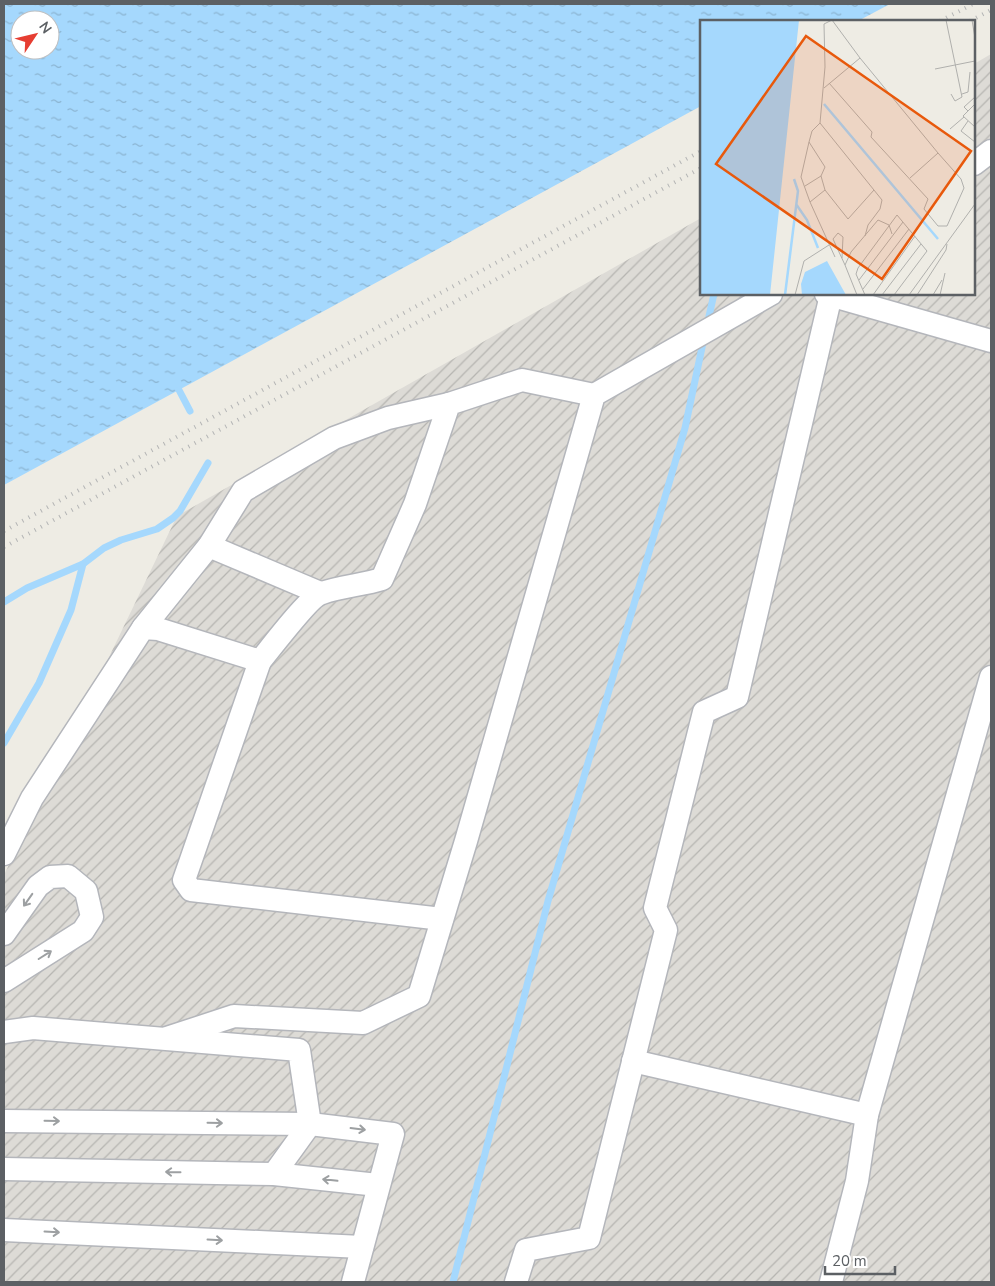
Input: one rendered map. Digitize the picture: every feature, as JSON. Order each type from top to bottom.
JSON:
[{"type":"lane","points":[[975,163],[991,151]]},
{"type":"lane","points":[[516,1282],[526,1250],[589,1238],[666,930],[655,908],[704,712],[737,697],[829,295]]},
{"type":"lane","points":[[832,295],[991,341]]},
{"type":"lane","points":[[4,854],[32,798],[143,628],[209,546],[243,491],[334,438],[388,418],[450,404],[522,380],[594,396],[762,299]]},
{"type":"lane","points":[[167,1038],[234,1016],[363,1023],[419,996],[466,841],[594,396]]},
{"type":"lane","points":[[209,546],[320,593],[382,579],[415,504],[450,404]]},
{"type":"lane","points":[[320,593],[289,625],[260,661],[184,880],[191,890],[442,919]]},
{"type":"lane","points":[[143,628],[158,629],[260,661]]},
{"type":"lane","points":[[831,1282],[857,1181],[867,1115],[991,677]]},
{"type":"lane","points":[[4,934],[38,886],[50,877],[68,876],[86,891],[92,917],[83,931],[4,981]]},
{"type":"lane","points":[[4,1032],[34,1028],[299,1050],[310,1124],[274,1174]]},
{"type":"lane","points":[[633,1061],[867,1115]]},
{"type":"lane","points":[[4,1121],[310,1124],[392,1134],[353,1282]]},
{"type":"lane","points":[[4,1168],[274,1174],[378,1185]]},
{"type":"lane","points":[[4,1230],[362,1247]]},
{"type":"shaded area","points":[[991,54],[991,1282],[4,1282],[4,875],[177,516],[700,219],[700,295],[975,295],[975,63]]},
{"type":"water","points":[[4,4],[890,4],[860,20],[700,20],[700,107],[4,485]]},
{"type":"waterway","points":[[707,325],[714,295]]},
{"type":"waterway","points":[[453,1282],[548,901],[685,428],[704,338]]},
{"type":"waterway","points":[[179,390],[190,411]]},
{"type":"waterway","points":[[4,602],[27,588],[83,564],[104,548],[121,540],[157,529],[180,511],[208,463]]},
{"type":"waterway","points":[[4,743],[39,683],[71,610],[83,564]]},
{"type":"railway","points":[[942,20],[973,4]]},
{"type":"railway","points":[[972,20],[991,10]]},
{"type":"railway","points":[[4,531],[700,152]]},
{"type":"railway","points":[[4,547],[700,169]]}]
